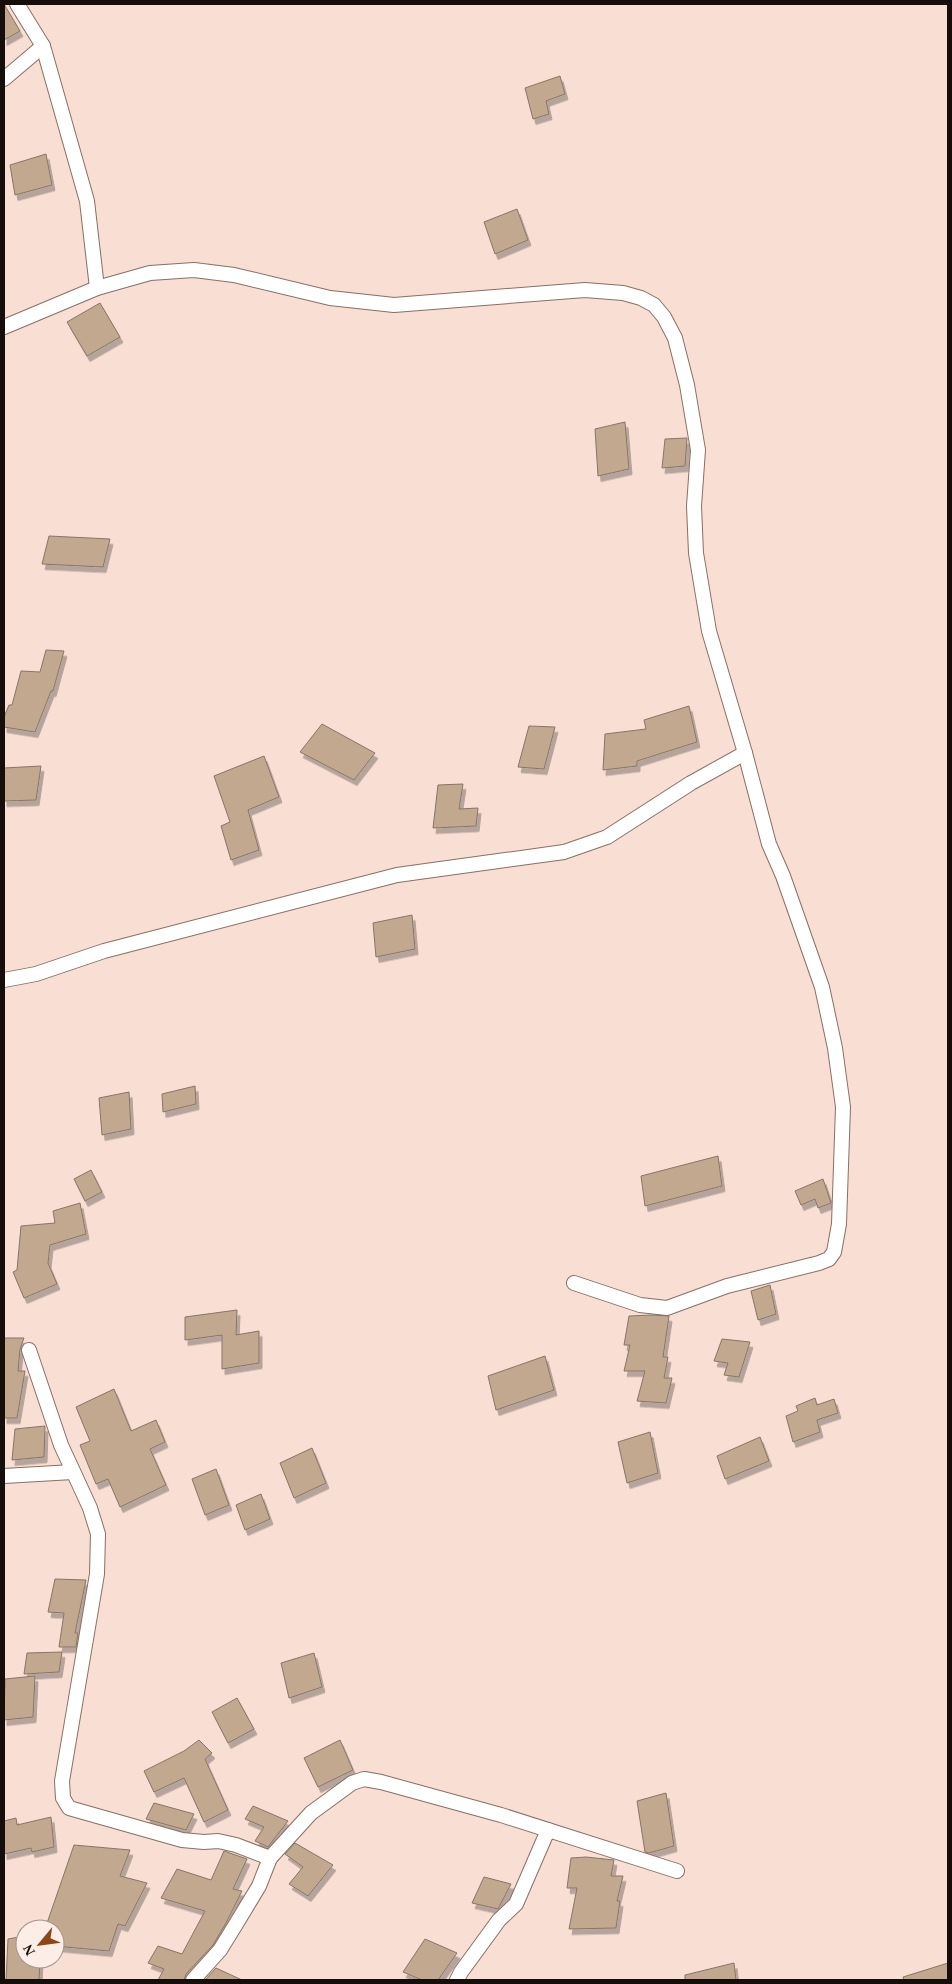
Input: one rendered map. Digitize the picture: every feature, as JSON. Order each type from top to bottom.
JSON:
[{"type":"street","points":[[17,4],[43,46],[86,202],[97,288]]},
{"type":"street","points":[[4,79],[43,46]]},
{"type":"street","points":[[4,328],[97,288],[150,273],[194,270],[234,275],[330,298],[394,305],[585,290],[623,293],[641,298],[654,305],[664,317],[675,338],[687,385],[698,450],[694,506],[696,553],[709,631],[745,753],[769,844],[783,876],[822,987],[835,1048],[843,1107],[839,1224],[834,1252],[829,1259],[727,1286],[667,1308],[640,1305],[574,1282]]},
{"type":"street","points":[[4,980],[36,974],[104,951],[398,875],[572,850],[607,837],[691,783],[745,753]]},
{"type":"street","points":[[29,1350],[61,1445],[90,1508],[98,1534],[97,1574],[62,1781],[63,1798],[69,1808],[182,1840],[218,1841],[236,1845],[270,1858]]},
{"type":"street","points":[[4,1476],[74,1472]]},
{"type":"street","points":[[193,1980],[220,1950],[232,1931],[259,1886],[270,1858],[311,1812],[352,1783],[364,1779],[501,1815],[677,1871]]},
{"type":"street","points":[[457,1980],[499,1920],[516,1904],[548,1830]]},
{"type":"building","points":[[4,4],[20,31],[4,40]]},
{"type":"building","points":[[560,76],[565,94],[546,101],[549,114],[533,119],[525,88]]},
{"type":"building","points":[[46,154],[52,185],[15,195],[10,165]]},
{"type":"building","points":[[517,209],[528,240],[495,254],[484,222]]},
{"type":"building","points":[[100,303],[120,337],[87,356],[67,322]]},
{"type":"building","points":[[625,422],[629,469],[598,476],[595,429]]},
{"type":"building","points":[[687,438],[685,466],[662,468],[665,439]]},
{"type":"building","points":[[49,536],[110,539],[103,567],[42,564]]},
{"type":"building","points":[[46,650],[64,651],[53,691],[51,691],[35,732],[4,727],[4,717],[9,705],[12,705],[21,671],[40,672]]},
{"type":"building","points":[[689,706],[697,742],[637,761],[637,766],[603,770],[605,734],[646,729],[644,720]]},
{"type":"building","points":[[322,724],[375,753],[354,780],[300,752]]},
{"type":"building","points":[[529,726],[555,727],[544,769],[518,767]]},
{"type":"building","points":[[264,756],[279,797],[248,810],[259,850],[231,860],[221,826],[230,822],[214,776]]},
{"type":"building","points":[[41,766],[36,800],[4,801],[4,768]]},
{"type":"building","points":[[463,784],[459,809],[478,808],[476,826],[433,828],[438,785]]},
{"type":"building","points":[[412,915],[415,949],[376,957],[373,923]]},
{"type":"building","points":[[195,1086],[196,1104],[163,1112],[162,1094]]},
{"type":"building","points":[[129,1092],[131,1129],[102,1135],[99,1098]]},
{"type":"building","points":[[718,1156],[722,1186],[645,1206],[641,1176]]},
{"type":"building","points":[[91,1170],[102,1192],[85,1201],[74,1179]]},
{"type":"building","points":[[823,1179],[831,1203],[818,1208],[815,1199],[801,1205],[795,1191]]},
{"type":"building","points":[[80,1203],[86,1234],[50,1245],[48,1263],[57,1284],[24,1298],[13,1272],[17,1270],[21,1226],[55,1223],[53,1211]]},
{"type":"building","points":[[770,1285],[776,1314],[758,1320],[751,1291]]},
{"type":"building","points":[[237,1310],[236,1335],[259,1331],[259,1363],[222,1369],[222,1335],[185,1340],[185,1317]]},
{"type":"building","points":[[629,1316],[669,1316],[663,1357],[668,1357],[664,1378],[672,1378],[666,1403],[637,1401],[645,1371],[624,1371],[630,1345],[624,1345]]},
{"type":"building","points":[[4,1338],[24,1338],[20,1349],[18,1371],[25,1371],[17,1418],[4,1418]]},
{"type":"building","points":[[722,1339],[750,1342],[739,1377],[724,1375],[728,1363],[714,1361]]},
{"type":"building","points":[[545,1356],[554,1390],[496,1410],[488,1376]]},
{"type":"building","points":[[114,1389],[131,1431],[156,1420],[165,1442],[150,1449],[166,1485],[120,1507],[108,1479],[96,1484],[80,1445],[90,1441],[76,1407]]},
{"type":"building","points":[[815,1398],[817,1405],[834,1399],[838,1413],[817,1420],[820,1432],[793,1442],[786,1416],[798,1411],[796,1406]]},
{"type":"building","points":[[45,1426],[44,1457],[12,1460],[15,1429]]},
{"type":"building","points":[[650,1432],[658,1473],[627,1483],[618,1442]]},
{"type":"building","points":[[760,1437],[769,1461],[725,1479],[717,1456]]},
{"type":"building","points":[[312,1448],[326,1483],[294,1498],[280,1463]]},
{"type":"building","points":[[216,1469],[229,1505],[205,1515],[192,1479]]},
{"type":"building","points":[[261,1494],[270,1519],[245,1530],[236,1505]]},
{"type":"building","points":[[55,1579],[86,1580],[75,1633],[78,1633],[76,1647],[59,1647],[64,1613],[48,1612]]},
{"type":"building","points":[[62,1652],[59,1672],[24,1674],[27,1653]]},
{"type":"building","points":[[314,1653],[322,1687],[289,1698],[281,1663]]},
{"type":"building","points":[[35,1676],[33,1717],[4,1720],[5,1679]]},
{"type":"building","points":[[237,1698],[254,1729],[228,1743],[212,1712]]},
{"type":"building","points":[[199,1740],[212,1753],[205,1759],[228,1810],[204,1822],[184,1778],[154,1792],[144,1771],[184,1751]]},
{"type":"building","points":[[340,1740],[353,1770],[318,1787],[304,1758]]},
{"type":"building","points":[[666,1793],[674,1846],[649,1853],[645,1852],[637,1801]]},
{"type":"building","points":[[154,1803],[194,1814],[186,1830],[146,1819]]},
{"type":"building","points":[[253,1806],[288,1821],[268,1847],[255,1841],[264,1827],[245,1819]]},
{"type":"building","points":[[51,1817],[54,1847],[32,1852],[31,1848],[4,1854],[4,1821],[16,1818],[17,1825]]},
{"type":"building","points":[[295,1843],[333,1865],[308,1896],[289,1884],[303,1867],[285,1854]]},
{"type":"building","points":[[74,1845],[130,1850],[120,1876],[147,1883],[125,1926],[118,1924],[109,1951],[65,1947],[65,1919],[48,1919]]},
{"type":"building","points":[[224,1851],[247,1859],[233,1889],[242,1891],[226,1923],[213,1945],[186,1974],[184,1980],[158,1980],[164,1969],[148,1963],[158,1946],[182,1954],[205,1911],[161,1898],[177,1869],[211,1880]]},
{"type":"building","points":[[586,1857],[614,1860],[611,1876],[623,1876],[617,1901],[620,1901],[616,1928],[569,1929],[577,1888],[567,1888],[571,1858]]},
{"type":"building","points":[[484,1877],[511,1884],[498,1909],[472,1903]]},
{"type":"building","points":[[15,1938],[15,1969],[40,1969],[39,1980],[6,1980],[8,1939]]},
{"type":"building","points":[[425,1939],[457,1953],[438,1980],[422,1980],[403,1972]]},
{"type":"building","points":[[734,1963],[736,1980],[685,1980],[685,1975]]},
{"type":"building","points":[[948,1963],[948,1980],[904,1980],[903,1977]]},
{"type":"building","points":[[216,1968],[242,1980],[205,1980]]}]
